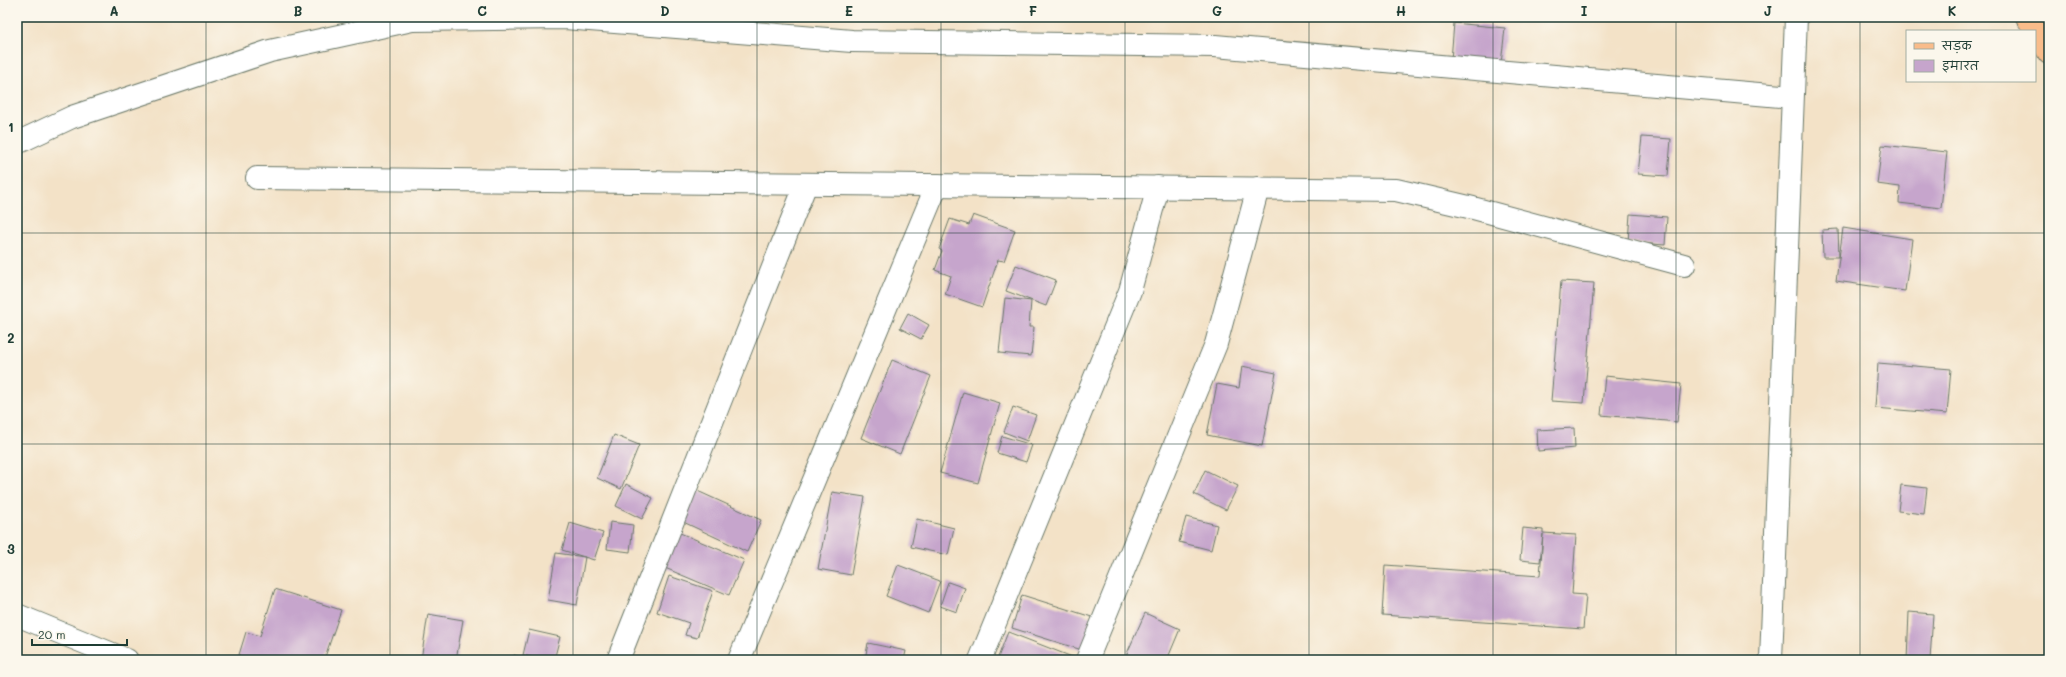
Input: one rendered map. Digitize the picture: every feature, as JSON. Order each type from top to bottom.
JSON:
[{"type":"main road","points":[[2027,17],[2035,30]]},
{"type":"main road","points":[[2036,32],[2049,53]]},
{"type":"street","points":[[1771,660],[1796,17]]},
{"type":"street","points":[[17,143],[72,117],[270,51],[412,20],[565,18],[852,41],[1215,46],[1792,97]]},
{"type":"street","points":[[257,178],[1396,190],[1473,208],[1684,265]]},
{"type":"street","points":[[618,660],[806,184]]},
{"type":"street","points":[[739,660],[937,185]]},
{"type":"street","points":[[980,660],[1130,291],[1158,187]]},
{"type":"street","points":[[1088,660],[1216,344],[1258,188]]},
{"type":"street","points":[[17,615],[127,660]]},
{"type":"building","points":[[1454,23],[1505,28],[1501,64],[1451,60]]},
{"type":"building","points":[[1642,137],[1671,139],[1668,176],[1638,174]]},
{"type":"building","points":[[1882,145],[1947,152],[1941,208],[1899,203],[1900,187],[1877,184]]},
{"type":"building","points":[[1630,214],[1667,217],[1665,245],[1628,242]]},
{"type":"building","points":[[973,215],[1015,230],[1004,261],[998,260],[982,307],[945,294],[951,276],[935,270],[942,251],[939,249],[950,219],[969,225]]},
{"type":"building","points":[[1843,228],[1912,239],[1905,291],[1836,281]]},
{"type":"building","points":[[1838,229],[1839,257],[1823,257],[1822,230]]},
{"type":"building","points":[[1016,265],[1056,280],[1046,306],[1006,291]]},
{"type":"building","points":[[1561,281],[1594,283],[1584,403],[1551,401]]},
{"type":"building","points":[[1005,298],[1031,301],[1029,327],[1034,327],[1031,356],[999,353]]},
{"type":"building","points":[[908,313],[929,325],[921,339],[900,328]]},
{"type":"building","points":[[892,360],[931,376],[900,454],[861,438]]},
{"type":"building","points":[[1878,363],[1951,369],[1947,414],[1875,408]]},
{"type":"building","points":[[1242,366],[1276,373],[1262,446],[1207,435],[1217,384],[1239,388]]},
{"type":"building","points":[[1605,376],[1681,384],[1677,422],[1601,415]]},
{"type":"building","points":[[963,392],[1000,403],[978,483],[940,473]]},
{"type":"building","points":[[1013,407],[1036,415],[1027,441],[1004,432]]},
{"type":"building","points":[[1574,428],[1575,448],[1538,451],[1537,430]]},
{"type":"building","points":[[614,435],[639,445],[621,489],[597,478]]},
{"type":"building","points":[[1002,436],[1032,445],[1026,462],[997,453]]},
{"type":"building","points":[[1205,470],[1238,486],[1226,510],[1194,494]]},
{"type":"building","points":[[626,484],[653,498],[642,519],[616,506]]},
{"type":"building","points":[[1901,485],[1927,488],[1924,514],[1898,511]]},
{"type":"building","points":[[691,488],[761,520],[747,552],[677,519]]},
{"type":"building","points":[[832,492],[865,497],[851,575],[818,569]]},
{"type":"building","points":[[1186,517],[1217,525],[1211,550],[1179,542]]},
{"type":"building","points":[[917,519],[954,528],[948,555],[911,547]]},
{"type":"building","points":[[610,522],[633,525],[630,552],[607,549]]},
{"type":"building","points":[[570,523],[603,533],[594,560],[562,550]]},
{"type":"building","points":[[1523,528],[1543,530],[1543,533],[1576,535],[1572,594],[1586,595],[1583,629],[1382,615],[1385,565],[1540,576],[1543,534],[1540,562],[1520,560]]},
{"type":"building","points":[[673,530],[744,560],[729,595],[658,565]]},
{"type":"building","points":[[556,553],[585,557],[577,605],[548,600]]},
{"type":"building","points":[[898,565],[940,581],[928,613],[886,596]]},
{"type":"building","points":[[669,576],[713,591],[697,638],[685,635],[689,623],[657,612]]},
{"type":"building","points":[[948,582],[965,588],[957,612],[940,606]]},
{"type":"building","points":[[275,589],[341,610],[324,660],[245,660],[238,658],[246,632],[260,636]]},
{"type":"building","points":[[1022,595],[1095,618],[1085,651],[1012,628]]},
{"type":"building","points":[[1909,612],[1933,614],[1930,660],[1907,660]]},
{"type":"building","points":[[1145,613],[1180,629],[1167,660],[1124,660]]},
{"type":"building","points":[[428,614],[463,620],[456,660],[421,660]]},
{"type":"building","points":[[529,630],[560,637],[554,660],[541,660],[523,655]]},
{"type":"building","points":[[1008,632],[1080,660],[997,660]]},
{"type":"building","points":[[868,643],[906,651],[904,660],[865,660]]},
{"type":"building","points":[[514,655],[529,660],[512,660]]}]
